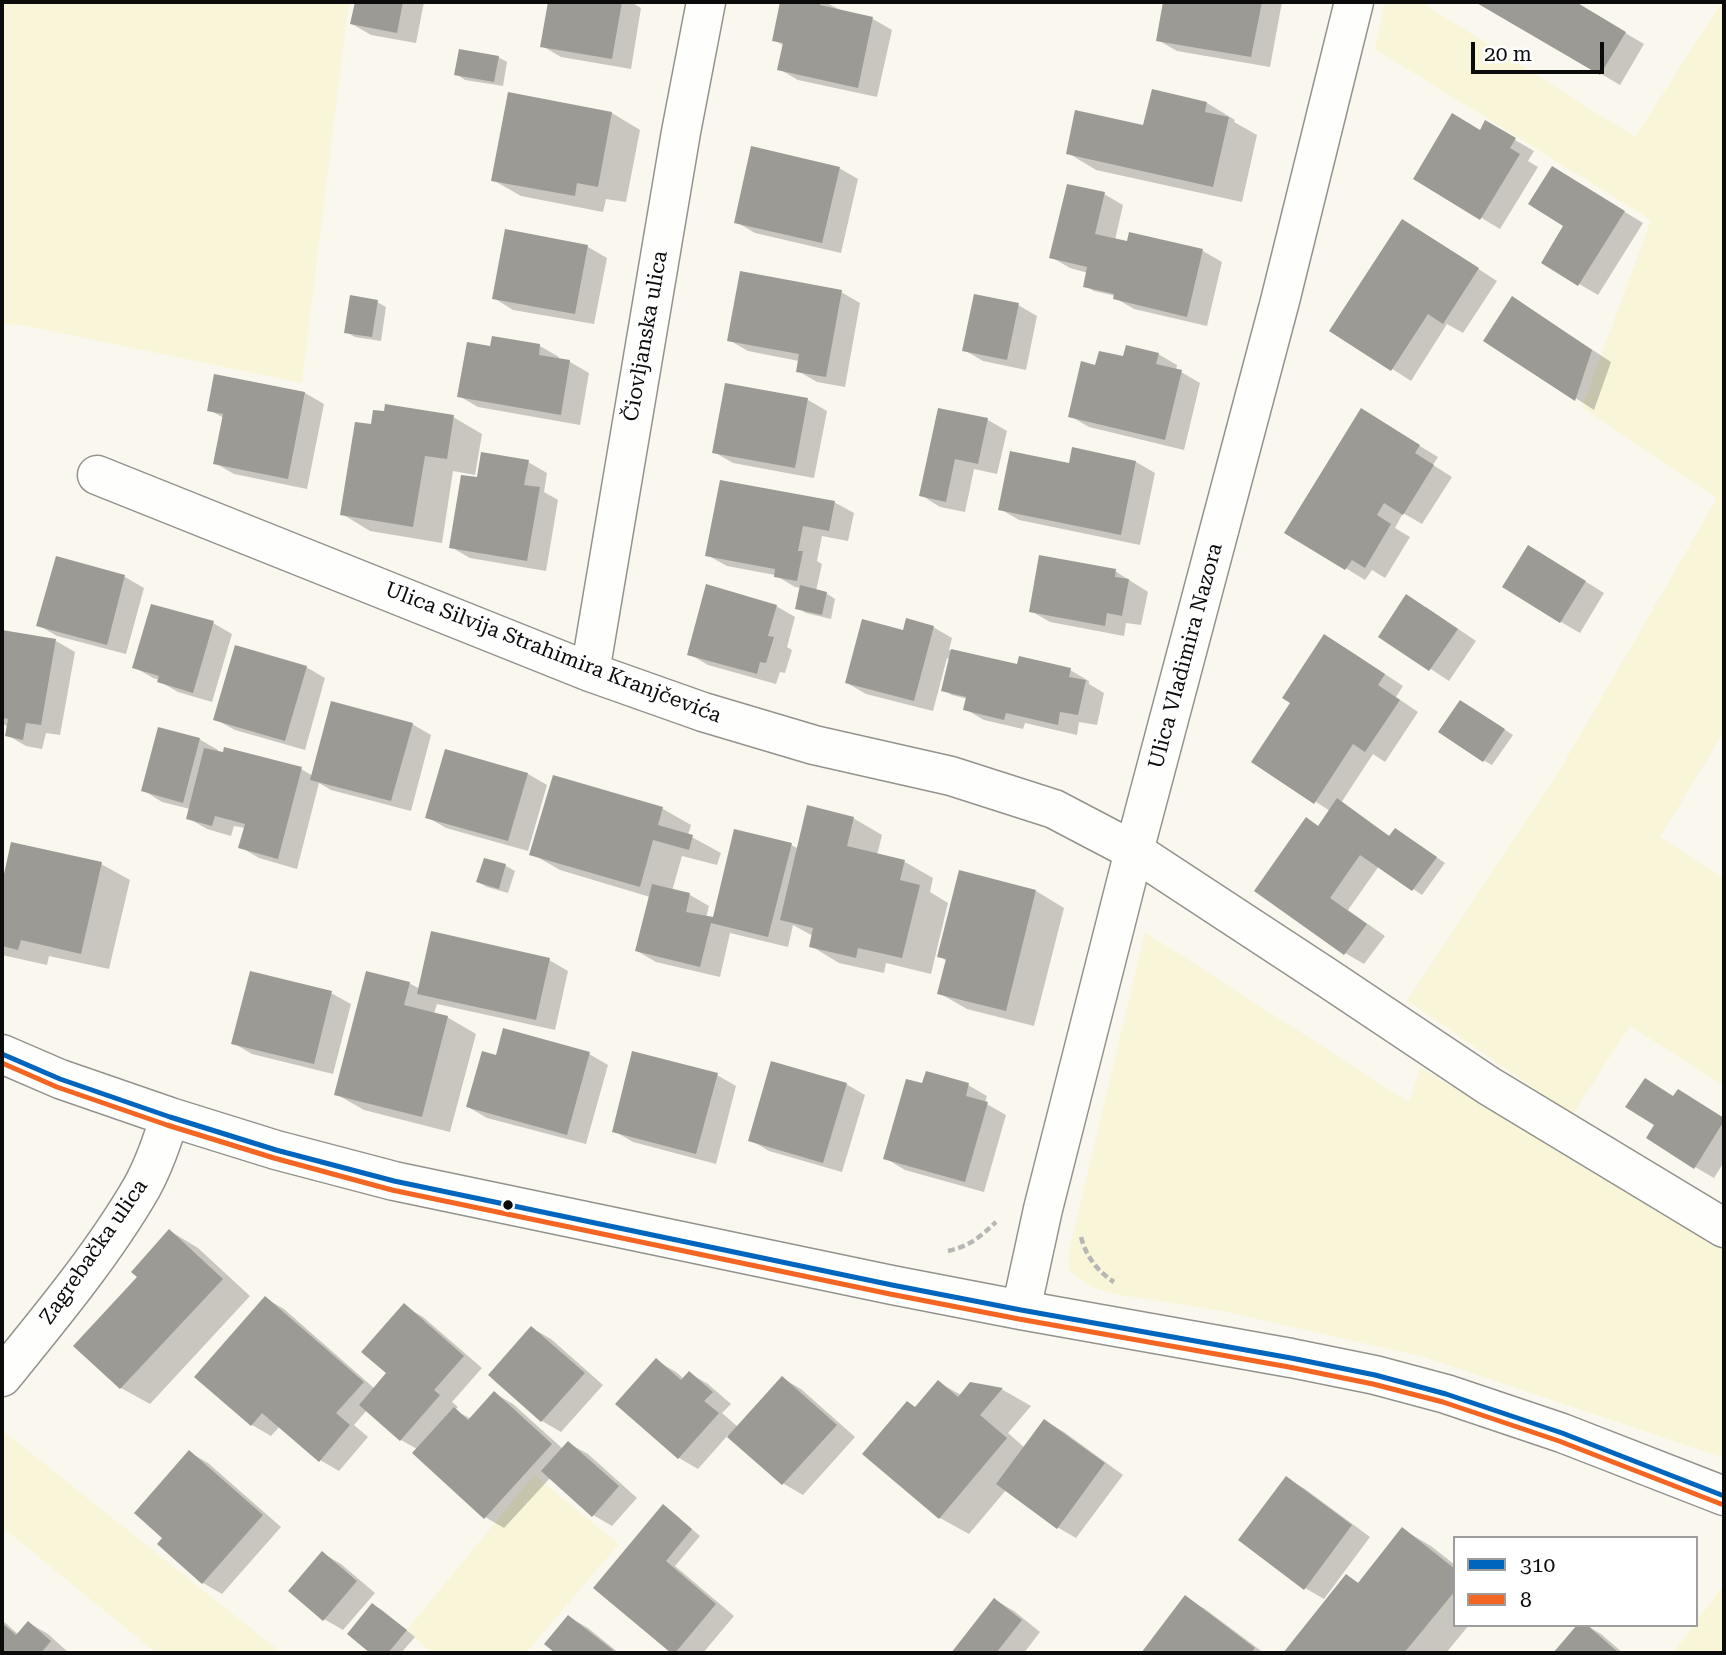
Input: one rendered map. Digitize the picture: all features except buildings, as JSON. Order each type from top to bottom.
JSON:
[{"type":"street","name":"Čiovljanska ulica","points":[[590,672],[681,132],[706,2]]},
{"type":"street","name":"Ulica Vladimira Nazora","points":[[1021,1310],[1043,1209],[1134,851],[1280,301],[1354,2]]},
{"type":"street","name":"Ulica Silvija Strahimira Kranjčevića","points":[[97,475],[590,672],[703,712],[814,745],[951,776],[1054,809],[1134,851],[1489,1086],[1724,1228]]},
{"type":"street","points":[[2,1054],[60,1079],[170,1117],[276,1150],[394,1181],[771,1261],[1021,1310],[1291,1358],[1446,1394],[1562,1433],[1724,1496]]},
{"type":"street","name":"Zagrebačka ulica","points":[[2,1377],[115,1230],[142,1185],[158,1152],[170,1117]]},
{"type":"shaded area","points":[[2,2],[350,2],[302,383],[22,325],[2,324]]},
{"type":"shaded area","points":[[1385,2],[1421,2],[1635,137],[1724,2],[1724,732],[1660,837],[1724,878],[1724,1086],[1630,1026],[1572,1115],[1407,1000],[1558,773],[1717,498],[1582,407],[1651,220],[1375,49]]},
{"type":"shaded area","points":[[1145,932],[1409,1102],[1420,1067],[1614,1185],[1724,1247],[1724,1458],[1424,1357],[1227,1312],[1115,1294],[1091,1287],[1069,1270],[1069,1251]]},
{"type":"shaded area","points":[[2,1430],[282,1653],[156,1653],[2,1527]]},
{"type":"shaded area","points":[[534,1475],[619,1544],[526,1653],[432,1653],[407,1630]]},
{"type":"shaded area","points":[[1724,1584],[1724,1653],[1673,1653],[1692,1627],[1698,1627],[1698,1619]]},
{"type":"transit line","name":"310","points":[[2,1054],[60,1079],[170,1117],[276,1150],[394,1181],[892,1285],[1375,1375],[1446,1394],[1562,1433],[1724,1496]]},
{"type":"transit line","name":"8","points":[[2,1063],[57,1087],[167,1125],[392,1190],[890,1294],[1373,1384],[1443,1402],[1559,1441],[1721,1504]]}]
